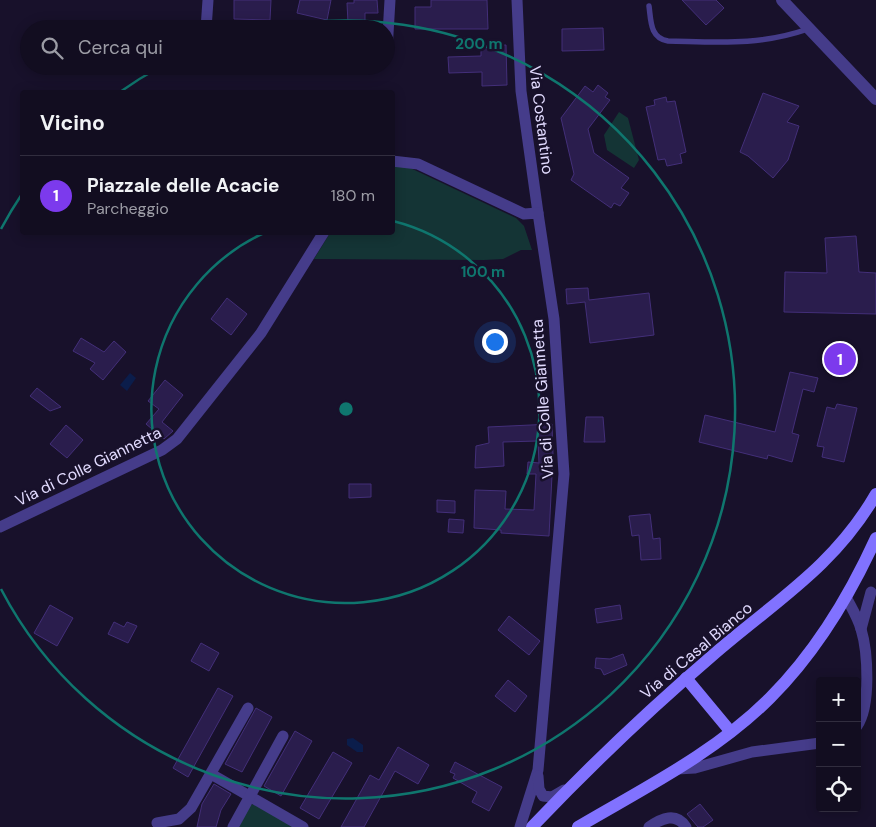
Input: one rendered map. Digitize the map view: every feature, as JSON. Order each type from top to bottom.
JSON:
[{"type":"main road","name":"Via di Casal Bianco","points":[[532,827],[654,705],[822,566],[860,520],[876,494]]},
{"type":"main road","points":[[578,827],[677,769],[730,731],[780,687],[828,625],[849,592],[876,538]]},
{"type":"main road","points":[[686,678],[730,731]]},
{"type":"street","points":[[207,20],[208,0]]},
{"type":"street","points":[[389,20],[390,0]]},
{"type":"street","name":"Via Costantino","points":[[517,0],[521,91],[538,213]]},
{"type":"street","points":[[782,0],[876,99]]},
{"type":"street","points":[[395,161],[418,164],[524,214],[538,213]]},
{"type":"street","name":"Via di Colle Giannetta","points":[[538,213],[554,319],[564,456],[564,491],[538,770],[540,789],[543,796],[552,797],[572,786]]},
{"type":"street","name":"Via di Colle Giannetta","points":[[0,526],[162,450],[177,440],[261,333],[322,235]]},
{"type":"street","points":[[859,722],[863,714],[866,685],[861,629],[849,592],[874,592],[861,629]]},
{"type":"street","points":[[157,823],[179,818],[187,812],[248,708]]},
{"type":"street","points":[[233,827],[248,796],[284,736]]},
{"type":"street","points":[[677,769],[695,768],[752,752],[816,744]]},
{"type":"street","name":"Via di Colle Giannetta","points":[[520,827],[538,770]]},
{"type":"street","points":[[211,774],[303,827]]},
{"type":"street","points":[[649,827],[663,818],[671,817],[680,820],[686,827]]},
{"type":"lane","points":[[650,6],[654,32],[668,42],[759,41],[779,38],[808,28]]},
{"type":"green space","points":[[619,112],[628,118],[639,160],[634,168],[607,150],[604,135]]},
{"type":"green space","points":[[395,164],[404,165],[516,218],[524,226],[532,250],[521,250],[503,259],[484,260],[314,259],[329,235],[395,235]]},
{"type":"green space","points":[[257,803],[298,827],[239,827],[250,805]]},
{"type":"water","points":[[130,373],[136,378],[127,391],[120,385]]},
{"type":"water","points":[[353,738],[363,745],[363,752],[357,752],[347,745],[347,739]]},
{"type":"building","points":[[234,0],[271,0],[270,20],[234,19]]},
{"type":"building","points":[[300,0],[331,0],[327,20],[297,13]]},
{"type":"building","points":[[354,0],[377,0],[378,13],[365,13],[365,20],[348,20],[347,3],[354,3]]},
{"type":"building","points":[[431,0],[487,0],[488,29],[415,29],[415,7],[431,7]]},
{"type":"building","points":[[682,0],[716,0],[724,8],[706,25]]},
{"type":"building","points":[[603,28],[604,50],[562,51],[562,29]]},
{"type":"building","points":[[506,45],[507,85],[482,86],[482,72],[449,73],[448,57],[481,56],[481,46]]},
{"type":"building","points":[[598,85],[608,93],[605,97],[610,100],[588,129],[594,153],[629,178],[621,188],[629,193],[620,206],[614,203],[611,208],[571,180],[574,174],[561,118],[585,86],[593,92]]},
{"type":"building","points":[[763,93],[799,106],[787,122],[799,126],[788,160],[773,178],[748,156],[740,152]]},
{"type":"building","points":[[666,97],[667,102],[675,101],[686,152],[680,154],[682,163],[667,166],[665,159],[658,160],[646,107],[655,105],[654,100]]},
{"type":"building","points":[[856,236],[859,272],[876,273],[876,314],[784,312],[785,272],[827,273],[825,238]]},
{"type":"building","points":[[588,288],[589,300],[649,293],[654,335],[590,343],[585,302],[567,304],[566,289]]},
{"type":"building","points":[[227,298],[247,314],[231,335],[211,319]]},
{"type":"building","points":[[81,338],[104,352],[114,341],[126,352],[103,380],[90,369],[95,363],[73,351]]},
{"type":"building","points":[[790,372],[818,378],[814,392],[803,389],[792,433],[799,435],[792,462],[768,455],[767,459],[699,442],[705,415],[775,432]]},
{"type":"building","points":[[165,380],[183,395],[162,422],[173,431],[164,439],[146,424],[159,409],[148,401]]},
{"type":"building","points":[[37,388],[61,407],[50,411],[30,396]]},
{"type":"building","points":[[837,404],[857,408],[844,462],[822,457],[824,447],[817,446],[827,407],[835,409]]},
{"type":"building","points":[[586,417],[603,417],[605,442],[584,442]]},
{"type":"building","points":[[552,424],[553,455],[549,536],[501,533],[501,530],[474,528],[475,490],[506,491],[505,509],[534,510],[536,474],[527,474],[528,462],[539,463],[538,441],[503,442],[504,466],[475,468],[476,446],[489,443],[488,427]]},
{"type":"building","points":[[66,425],[83,440],[67,458],[50,444]]},
{"type":"building","points":[[349,484],[371,484],[371,497],[349,498]]},
{"type":"building","points":[[437,500],[455,501],[455,513],[437,512]]},
{"type":"building","points":[[650,514],[653,539],[660,538],[661,559],[641,560],[639,535],[632,536],[629,516]]},
{"type":"building","points":[[449,519],[464,520],[463,533],[448,532]]},
{"type":"building","points":[[50,605],[73,618],[57,646],[34,633]]},
{"type":"building","points":[[620,605],[622,619],[597,623],[595,609]]},
{"type":"building","points":[[509,616],[540,641],[529,655],[498,630]]},
{"type":"building","points":[[114,622],[124,627],[127,622],[137,626],[128,643],[108,634]]},
{"type":"building","points":[[201,643],[219,653],[209,671],[191,661]]},
{"type":"building","points":[[623,654],[627,665],[604,675],[601,669],[595,668],[596,658],[610,659]]},
{"type":"building","points":[[508,680],[527,696],[515,712],[495,696]]},
{"type":"building","points":[[218,688],[233,696],[188,777],[173,768]]},
{"type":"building","points":[[256,708],[272,717],[242,772],[225,764]]},
{"type":"building","points":[[295,731],[312,741],[281,796],[264,786]]},
{"type":"building","points":[[398,747],[429,765],[418,784],[395,771],[364,827],[341,827],[370,775],[379,780]]},
{"type":"building","points":[[333,752],[352,763],[319,819],[300,808]]},
{"type":"building","points":[[455,762],[502,787],[489,811],[472,802],[477,792],[453,778],[455,774],[450,772]]},
{"type":"building","points":[[214,784],[231,794],[221,810],[216,827],[197,827],[202,804]]},
{"type":"building","points":[[700,804],[713,820],[703,827],[698,827],[687,814]]},
{"type":"place","name":"Piazzale delle Acacie","points":[[840,359]]}]
